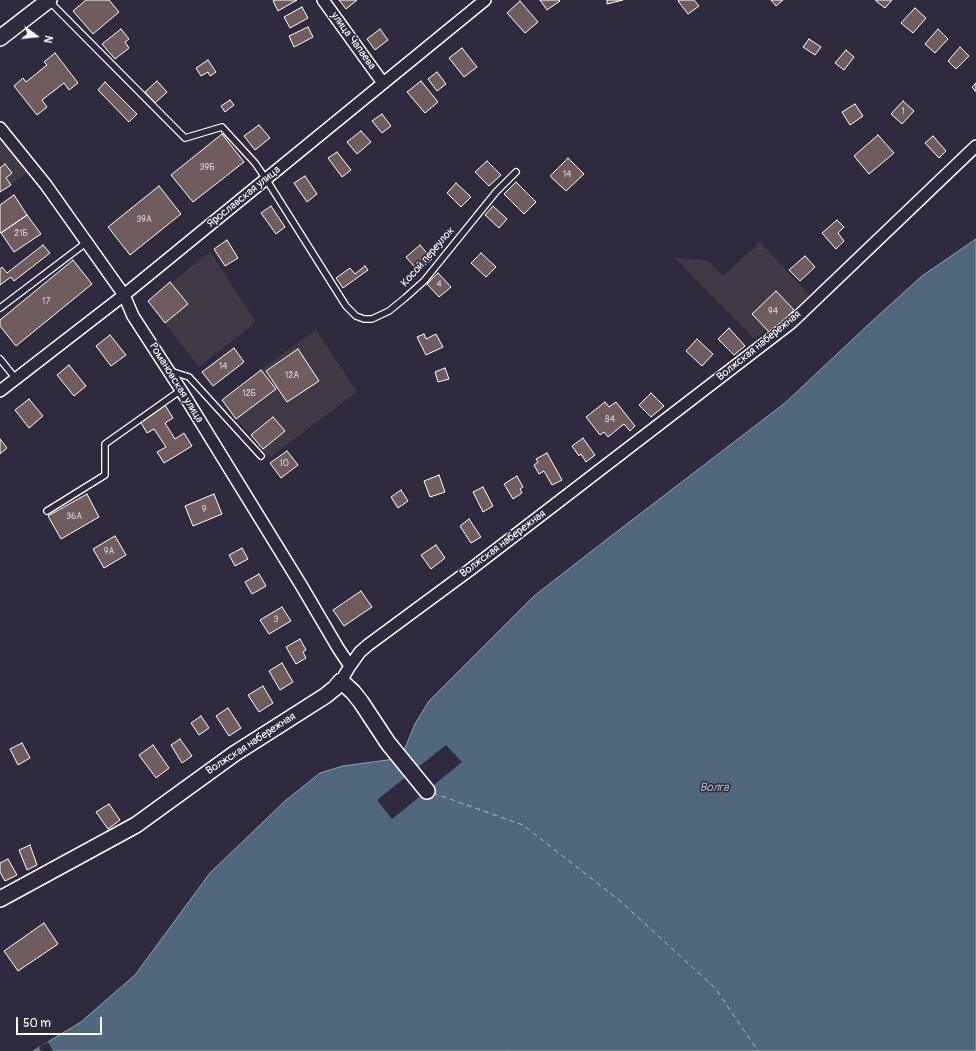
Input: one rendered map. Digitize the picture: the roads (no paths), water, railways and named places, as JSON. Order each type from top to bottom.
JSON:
[{"type":"street","points":[[0,38],[49,0]]},
{"type":"street","name":"улица Чапаева","points":[[323,0],[383,83]]},
{"type":"street","name":"Ярославская улица","points":[[0,391],[124,295],[485,0]]},
{"type":"street","name":"Романовская улица","points":[[0,128],[46,185],[124,295],[134,316],[170,371],[350,666]]},
{"type":"street","name":"Волжская набережная","points":[[0,899],[136,825],[234,754],[325,696],[341,681],[360,652],[368,645],[471,569],[791,323],[976,146]]},
{"type":"street","points":[[341,681],[361,702],[388,742],[427,791]]},
{"type":"lane","name":"Косой переулок","points":[[49,0],[185,138],[222,127],[255,163],[346,306],[356,316],[364,319],[372,319],[389,311],[424,281],[496,192],[516,172]]},
{"type":"lane","points":[[0,308],[87,242]]},
{"type":"lane","points":[[0,359],[16,379]]},
{"type":"lane","points":[[170,371],[189,377],[261,456]]},
{"type":"lane","points":[[46,511],[105,475],[105,444],[183,393]]},
{"type":"water","name":"Волга","points":[[976,239],[976,1051],[33,1051],[81,1022],[135,975],[210,873],[285,801],[320,773],[343,766],[395,759],[403,753],[415,724],[429,701],[534,596],[785,403],[922,276]]}]
